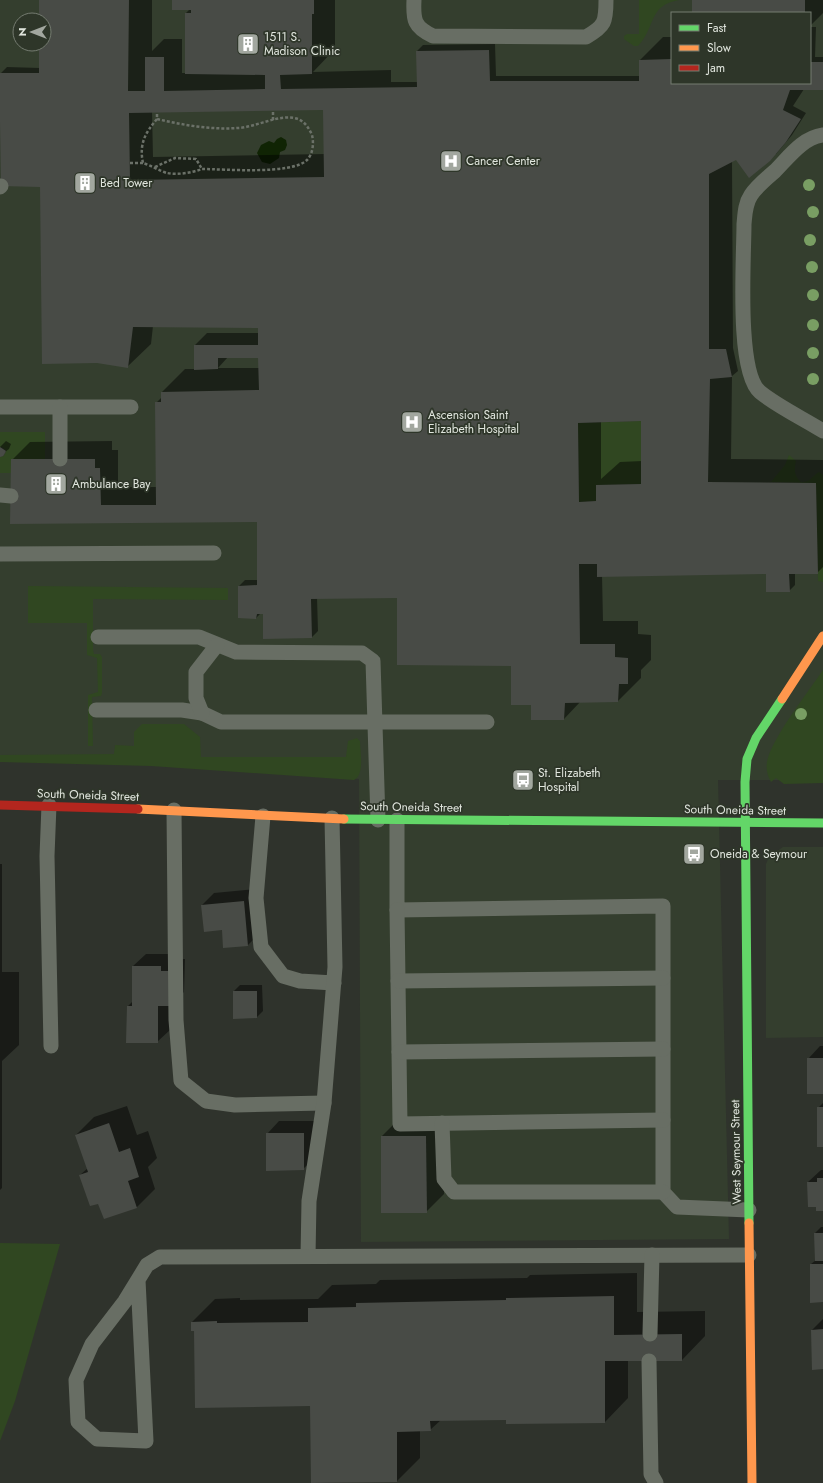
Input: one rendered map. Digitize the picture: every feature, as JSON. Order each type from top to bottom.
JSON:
[{"type":"street","name":"West Seymour Street","points":[[752,1483],[744,822],[747,759],[756,738],[823,636]]},
{"type":"street","name":"South Oneida Street","points":[[0,805],[49,805],[174,810],[263,816],[378,820],[823,823]]},
{"type":"lane","points":[[414,0],[414,18],[421,31],[433,36],[555,37],[586,37],[600,29],[606,15],[606,0]]},
{"type":"lane","points":[[823,135],[807,141],[794,150],[757,187],[750,196],[745,208],[744,224],[744,345],[748,366],[759,391],[823,431]]},
{"type":"lane","points":[[0,407],[131,407]]},
{"type":"lane","points":[[60,407],[60,459]]},
{"type":"lane","points":[[0,554],[214,553]]},
{"type":"lane","points":[[98,637],[199,637],[217,646],[236,652],[362,653],[373,661],[378,820]]},
{"type":"lane","points":[[202,713],[196,698],[196,672],[217,646]]},
{"type":"lane","points":[[96,710],[182,710],[202,713],[220,722],[487,722]]},
{"type":"lane","points":[[49,805],[47,856],[51,1046]]},
{"type":"lane","points":[[174,810],[176,1020],[181,1081],[206,1101],[235,1105],[324,1103]]},
{"type":"lane","points":[[263,816],[256,898],[261,947],[283,976],[300,980],[334,983]]},
{"type":"lane","points":[[308,1256],[309,1201],[324,1103],[334,983],[332,818]]},
{"type":"lane","points":[[397,820],[400,1124],[663,1120]]},
{"type":"lane","points":[[397,910],[663,906],[663,1192],[677,1207],[749,1210]]},
{"type":"lane","points":[[398,981],[663,978]]},
{"type":"lane","points":[[399,1052],[663,1048]]},
{"type":"lane","points":[[442,1123],[444,1179],[454,1192],[663,1192]]},
{"type":"lane","points":[[650,1334],[652,1255]]},
{"type":"lane","points":[[138,1280],[146,1441],[97,1439],[78,1422],[76,1380],[92,1344],[125,1301],[147,1265],[160,1257],[749,1255]]},
{"type":"lane","points":[[649,1361],[651,1474],[656,1483]]},
{"type":"path","points":[[273,111],[273,120]]},
{"type":"path","points":[[143,163],[142,145],[144,135],[157,120],[157,112]]},
{"type":"path","points":[[130,163],[143,163],[156,166],[166,173],[190,173],[202,169],[276,170],[300,165],[307,161],[312,154],[313,138],[305,124],[290,118],[230,129],[204,128],[157,120]]},
{"type":"path","points":[[156,166],[175,158],[196,159],[202,169]]},
{"type":"shaded area","name":"Ascension Saint Elizabeth Hospital","points":[[0,0],[823,0],[823,780],[718,780],[729,1239],[361,1242],[359,779],[92,761],[0,762]]},
{"type":"shaded area","points":[[639,0],[679,0],[669,3],[657,12],[644,39],[638,46],[634,46],[624,39],[624,36],[627,34],[639,34]]},
{"type":"shaded area","points":[[281,137],[286,140],[287,145],[285,150],[280,152],[279,158],[270,164],[262,162],[257,153],[261,145],[269,141],[274,143]]},
{"type":"shaded area","points":[[641,421],[641,484],[596,485],[596,501],[579,502],[578,423]]},
{"type":"shaded area","points":[[0,432],[45,432],[45,459],[11,459],[11,473],[0,473],[0,457],[4,456],[6,452],[4,448],[0,447]]},
{"type":"shaded area","points":[[789,455],[796,461],[795,472],[801,482],[809,480],[819,472],[823,475],[823,582],[818,581],[816,483],[771,482],[785,465]]},
{"type":"shaded area","points":[[28,586],[228,588],[228,600],[93,599],[93,650],[94,654],[100,654],[102,657],[102,693],[101,696],[92,697],[93,746],[88,746],[88,695],[98,692],[97,658],[87,655],[87,623],[28,623]]},
{"type":"shaded area","points":[[823,670],[823,783],[784,784],[776,778],[771,782],[768,774],[767,762],[775,741]]},
{"type":"shaded area","points":[[142,724],[184,724],[200,737],[201,757],[346,757],[348,741],[357,738],[360,741],[360,773],[354,780],[151,766],[0,762],[0,755],[114,754],[115,745],[134,746],[134,732]]},
{"type":"shaded area","points":[[783,847],[823,847],[823,1037],[766,1038],[766,864],[769,857]]},
{"type":"shaded area","points":[[0,1243],[60,1244],[15,1401],[0,1441]]},
{"type":"building","points":[[39,0],[129,0],[128,91],[145,91],[145,57],[164,57],[164,91],[265,89],[265,75],[185,74],[185,13],[191,13],[191,10],[172,10],[172,0],[314,0],[314,14],[312,14],[312,74],[280,75],[281,89],[417,87],[416,51],[489,50],[490,81],[639,81],[639,60],[671,59],[671,84],[811,84],[811,62],[823,62],[823,90],[790,90],[783,110],[801,119],[786,142],[770,161],[749,178],[736,160],[709,174],[709,349],[726,349],[732,377],[710,379],[708,482],[816,483],[818,574],[789,574],[790,592],[766,592],[766,574],[597,577],[597,564],[579,564],[580,644],[615,644],[615,657],[628,658],[628,684],[619,684],[618,702],[565,703],[564,720],[531,720],[531,705],[511,705],[511,666],[397,665],[397,598],[311,599],[312,638],[263,639],[263,614],[257,614],[256,619],[238,618],[238,586],[257,585],[257,522],[10,524],[11,459],[95,459],[95,468],[100,468],[101,505],[156,505],[155,402],[161,402],[161,392],[259,390],[258,358],[218,358],[218,369],[194,370],[194,345],[258,345],[258,328],[133,327],[128,368],[97,363],[42,364],[40,187],[1,186],[0,122],[0,73],[39,73],[39,52],[52,52],[52,12],[39,12]],"holes":[[[323,110],[324,177],[130,180],[129,113]],[[641,421],[641,484],[596,485],[596,501],[579,502],[578,423]]]},
{"type":"building","points":[[692,0],[805,0],[805,12],[692,12]]},
{"type":"building","points":[[0,447],[6,451],[3,456],[0,457]]},
{"type":"building","points":[[517,777],[529,777],[529,784],[517,784]]},
{"type":"building","points":[[244,901],[248,946],[223,948],[222,930],[204,932],[201,905]]},
{"type":"building","points":[[132,966],[161,966],[161,971],[173,971],[172,1006],[158,1006],[158,1043],[126,1043],[127,1006],[132,1006]]},
{"type":"building","points":[[233,991],[257,991],[257,1018],[233,1019]]},
{"type":"building","points":[[807,1058],[823,1058],[823,1094],[807,1094]]},
{"type":"building","points":[[817,1107],[823,1107],[823,1147],[817,1147]]},
{"type":"building","points":[[109,1123],[119,1152],[130,1148],[139,1177],[128,1181],[137,1208],[104,1219],[98,1204],[90,1206],[79,1175],[88,1172],[75,1135]]},
{"type":"building","points":[[266,1133],[304,1133],[304,1170],[266,1171]]},
{"type":"building","points":[[381,1136],[426,1136],[427,1213],[381,1213]]},
{"type":"building","points":[[817,1178],[823,1178],[823,1211],[816,1211],[816,1207],[808,1207],[807,1182],[817,1182]]},
{"type":"building","points":[[814,1233],[823,1233],[823,1261],[815,1261]]},
{"type":"building","points":[[810,1264],[823,1264],[823,1302],[810,1303]]},
{"type":"building","points":[[614,1296],[614,1335],[682,1334],[682,1361],[605,1361],[605,1423],[506,1424],[506,1420],[430,1421],[431,1431],[397,1432],[397,1482],[311,1483],[310,1406],[195,1408],[194,1331],[191,1331],[191,1322],[308,1322],[308,1308],[356,1307],[356,1303]]},
{"type":"building","points":[[823,1329],[823,1369],[812,1370],[811,1330]]},
{"type":"traffic: fast","points":[[749,1223],[745,782],[747,759],[756,738],[782,699]]},
{"type":"traffic: fast","points":[[344,819],[823,823]]},
{"type":"traffic: slow","points":[[782,699],[823,636]]},
{"type":"traffic: slow","points":[[138,809],[344,819]]},
{"type":"traffic: slow","points":[[749,1223],[752,1483]]},
{"type":"traffic: jam","points":[[0,805],[138,809]]},
{"type":"place","name":"1511 S. Madison Clinic","points":[[248,44]]},
{"type":"place","name":"Cancer Center","points":[[451,161]]},
{"type":"place","name":"Bed Tower","points":[[85,183]]},
{"type":"place","name":"Ascension Saint Elizabeth Hospital","points":[[412,422]]},
{"type":"place","name":"Ambulance Bay","points":[[56,484]]},
{"type":"place","name":"St. Elizabeth Hospital","points":[[523,780]]},
{"type":"place","name":"Oneida & Seymour","points":[[694,854]]}]
